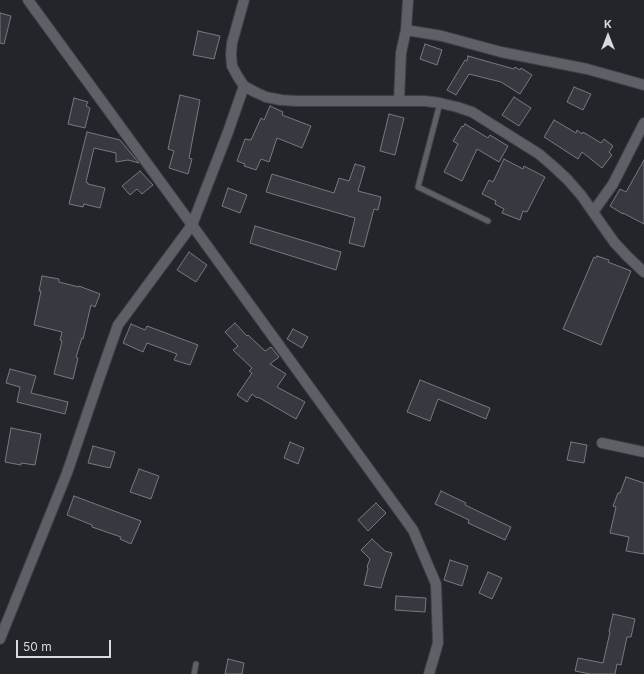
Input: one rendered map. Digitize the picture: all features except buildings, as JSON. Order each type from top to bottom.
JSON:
[{"type":"street","points":[[28,0],[413,530],[436,584],[438,643],[428,674]]},
{"type":"street","points":[[244,0],[232,43],[231,54],[232,66],[244,86],[266,97],[281,100],[425,101],[440,103],[472,112],[539,154],[567,179],[614,242],[644,272]]},
{"type":"street","points":[[399,101],[401,53],[406,30],[408,0]]},
{"type":"street","points":[[406,30],[442,36],[501,52],[587,70],[644,85]]},
{"type":"street","points":[[0,639],[67,473],[118,326],[192,224],[228,132],[244,86]]},
{"type":"street","points":[[592,212],[613,184],[644,123]]},
{"type":"street","points":[[602,443],[644,452]]},
{"type":"lane","points":[[440,103],[418,187],[488,221]]},
{"type":"lane","points":[[194,674],[196,664]]}]
